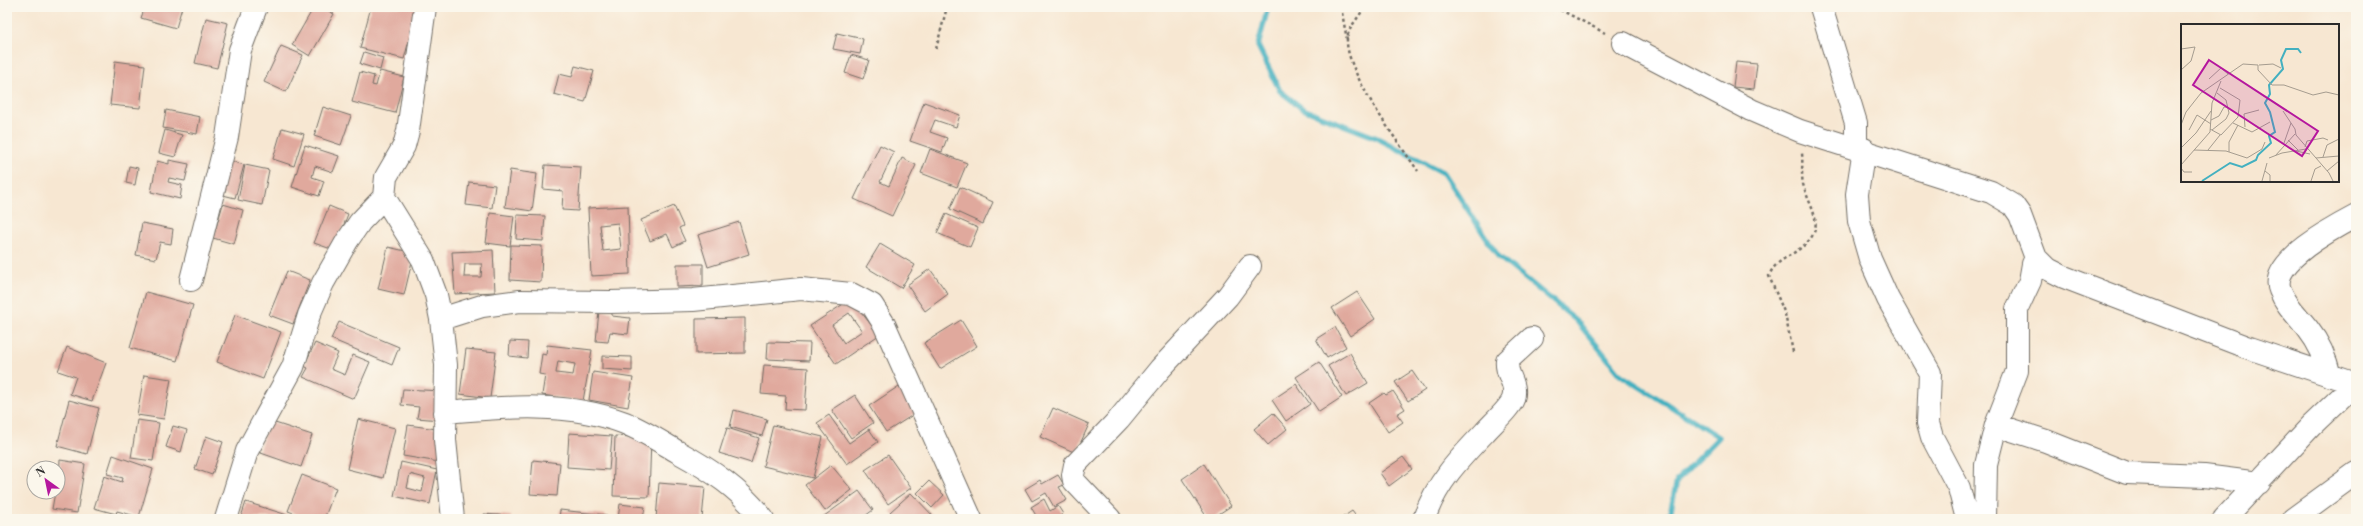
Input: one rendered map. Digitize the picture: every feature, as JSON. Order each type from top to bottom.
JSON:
[{"type":"street","points":[[191,280],[227,137],[240,50],[256,7]]},
{"type":"street","points":[[1821,7],[1856,123],[1860,148],[1857,194],[1859,221],[1870,259],[1888,300],[1930,373],[1928,423],[1932,437],[1959,488],[1967,519]]},
{"type":"street","points":[[423,9],[415,89],[408,131],[404,146],[386,177],[384,198],[423,260],[436,295],[441,319],[446,360],[445,440],[453,519]]},
{"type":"street","points":[[1623,43],[1751,110],[1800,131],[1860,148],[1932,174],[1965,182],[2002,198],[2013,205],[2020,215],[2036,258],[2046,268],[2064,277],[2195,328],[2355,384],[2311,426],[2224,519]]},
{"type":"street","points":[[226,519],[247,451],[293,367],[309,315],[323,283],[360,222],[384,198]]},
{"type":"street","points":[[2330,376],[2320,348],[2309,330],[2293,313],[2278,287],[2280,277],[2288,264],[2306,244],[2356,216]]},
{"type":"street","points":[[1985,519],[1986,465],[1996,424],[2016,371],[2017,309],[2030,281],[2033,264],[2036,258]]},
{"type":"street","points":[[1110,519],[1074,481],[1073,475],[1075,466],[1124,413],[1160,369],[1228,296],[1250,266]]},
{"type":"street","points":[[441,319],[482,306],[520,301],[610,302],[693,300],[801,289],[851,294],[872,305],[884,324],[971,519]]},
{"type":"street","points":[[1424,519],[1430,500],[1444,478],[1512,402],[1514,384],[1506,366],[1507,361],[1532,338]]},
{"type":"street","points":[[445,412],[512,408],[555,409],[601,415],[625,423],[650,435],[726,480],[762,519]]},
{"type":"street","points":[[1996,424],[2046,441],[2127,473],[2204,476],[2259,483]]},
{"type":"street","points":[[2293,519],[2356,473]]},
{"type":"path","points":[[936,49],[947,7]]},
{"type":"path","points":[[1341,7],[1347,42],[1353,65],[1382,120],[1418,171]]},
{"type":"path","points":[[1347,42],[1352,24],[1364,7]]},
{"type":"path","points":[[1555,7],[1623,43]]},
{"type":"path","points":[[1793,352],[1785,314],[1769,276],[1776,264],[1809,242],[1816,223],[1814,209],[1803,184],[1800,131]]},
{"type":"building","points":[[145,7],[182,7],[176,28],[141,18]]},
{"type":"building","points":[[314,7],[322,7],[334,14],[310,56],[292,45]]},
{"type":"building","points":[[371,7],[418,7],[404,59],[360,48]]},
{"type":"building","points":[[206,18],[228,23],[217,68],[195,63]]},
{"type":"building","points":[[837,33],[863,39],[860,54],[833,49]]},
{"type":"building","points":[[281,46],[303,55],[286,92],[264,82]]},
{"type":"building","points":[[364,52],[383,58],[380,70],[360,64]]},
{"type":"building","points":[[851,55],[869,60],[863,79],[845,73]]},
{"type":"building","points":[[115,61],[145,65],[140,108],[110,105]]},
{"type":"building","points":[[1736,62],[1757,64],[1754,89],[1733,87]]},
{"type":"building","points":[[575,66],[594,71],[585,102],[554,94],[559,74],[572,77]]},
{"type":"building","points":[[380,71],[404,77],[395,113],[352,102],[360,72],[374,76],[372,85],[376,86]]},
{"type":"building","points":[[924,102],[960,115],[956,127],[935,120],[930,132],[947,138],[942,152],[910,141]]},
{"type":"building","points":[[323,107],[351,116],[341,145],[314,136]]},
{"type":"building","points":[[166,110],[200,117],[197,134],[163,128]]},
{"type":"building","points":[[282,128],[304,134],[294,166],[273,159]]},
{"type":"building","points":[[165,130],[182,135],[175,157],[159,153]]},
{"type":"building","points":[[305,145],[339,156],[333,172],[315,166],[312,177],[324,181],[319,196],[292,187]]},
{"type":"building","points":[[880,145],[894,152],[880,182],[889,186],[902,158],[916,165],[892,216],[854,199]]},
{"type":"building","points":[[930,149],[967,163],[957,187],[921,173]]},
{"type":"building","points":[[169,160],[189,164],[185,181],[169,178],[168,182],[182,185],[180,199],[151,192],[157,161],[169,164]]},
{"type":"building","points":[[228,160],[244,165],[235,198],[219,194]]},
{"type":"building","points":[[245,165],[269,170],[262,205],[238,200]]},
{"type":"building","points":[[545,165],[581,167],[578,211],[562,210],[563,191],[543,189]]},
{"type":"building","points":[[129,166],[138,168],[135,185],[126,183]]},
{"type":"building","points":[[510,170],[537,174],[532,211],[505,207]]},
{"type":"building","points":[[469,182],[495,185],[492,208],[466,205]]},
{"type":"building","points":[[960,187],[993,202],[983,224],[950,209]]},
{"type":"building","points":[[223,204],[243,210],[234,244],[213,238]]},
{"type":"building","points":[[329,206],[348,214],[334,250],[314,243]]},
{"type":"building","points":[[628,206],[630,274],[591,276],[588,208]],"holes":[[[618,223],[621,249],[603,251],[600,225]]]},
{"type":"building","points":[[674,206],[683,226],[679,228],[685,241],[673,247],[667,234],[650,241],[641,220]]},
{"type":"building","points":[[490,213],[514,216],[510,246],[486,243]]},
{"type":"building","points":[[946,214],[978,228],[970,247],[937,233]]},
{"type":"building","points":[[517,215],[545,216],[543,241],[516,239]]},
{"type":"building","points":[[739,222],[749,254],[708,267],[698,235]]},
{"type":"building","points":[[142,223],[173,229],[171,244],[160,242],[156,259],[136,255]]},
{"type":"building","points":[[880,244],[915,265],[901,288],[866,267]]},
{"type":"building","points":[[511,245],[542,246],[541,282],[510,280]]},
{"type":"building","points":[[388,247],[414,253],[404,295],[378,289]]},
{"type":"building","points":[[493,250],[495,292],[455,294],[452,252]],"holes":[[[465,264],[482,264],[481,277],[464,277]]]},
{"type":"building","points":[[677,264],[703,264],[703,286],[677,287]]},
{"type":"building","points":[[930,269],[948,294],[925,311],[907,285]]},
{"type":"building","points":[[287,271],[310,280],[293,324],[269,315]]},
{"type":"building","points":[[146,292],[193,305],[177,361],[130,348]]},
{"type":"building","points":[[1357,292],[1375,319],[1350,336],[1332,308]]},
{"type":"building","points":[[851,299],[879,335],[836,364],[810,326]],"holes":[[[849,313],[862,331],[844,343],[832,325]]]},
{"type":"building","points":[[599,311],[612,312],[612,316],[630,318],[628,334],[610,332],[608,342],[596,341]]},
{"type":"building","points":[[235,315],[281,332],[263,379],[217,362]]},
{"type":"building","points":[[745,318],[745,353],[696,354],[696,319]]},
{"type":"building","points":[[961,320],[977,346],[940,369],[924,343]]},
{"type":"building","points":[[339,322],[399,347],[392,365],[331,339]]},
{"type":"building","points":[[1335,327],[1346,347],[1327,358],[1316,339]]},
{"type":"building","points":[[510,341],[528,342],[527,358],[509,356]]},
{"type":"building","points":[[768,342],[810,343],[809,361],[767,359]]},
{"type":"building","points":[[315,343],[338,353],[331,369],[345,375],[353,355],[370,362],[354,399],[303,377],[308,368],[304,366]]},
{"type":"building","points":[[547,345],[592,350],[583,401],[542,395],[545,375],[539,374],[542,354],[546,355]],"holes":[[[558,361],[575,364],[573,375],[556,373]]]},
{"type":"building","points":[[67,347],[106,363],[92,401],[70,394],[76,377],[58,371]]},
{"type":"building","points":[[466,349],[496,352],[490,398],[460,394]]},
{"type":"building","points":[[1350,353],[1368,383],[1346,396],[1328,366]]},
{"type":"building","points":[[602,356],[632,357],[632,371],[602,369]]},
{"type":"building","points":[[1319,362],[1342,397],[1319,412],[1296,377]]},
{"type":"building","points":[[764,365],[808,368],[805,410],[785,409],[786,396],[761,394]]},
{"type":"building","points":[[1412,371],[1425,390],[1408,401],[1395,382]]},
{"type":"building","points":[[593,372],[633,378],[628,407],[589,400]]},
{"type":"building","points":[[144,375],[171,379],[164,419],[137,415]]},
{"type":"building","points":[[1296,384],[1310,404],[1286,421],[1272,400]]},
{"type":"building","points":[[899,386],[916,413],[886,432],[869,406]]},
{"type":"building","points":[[403,389],[443,391],[440,420],[417,418],[419,407],[401,405]]},
{"type":"building","points":[[1393,391],[1405,409],[1397,414],[1403,422],[1388,432],[1369,403],[1384,393],[1386,395]]},
{"type":"building","points":[[855,395],[873,423],[851,438],[832,410]]},
{"type":"building","points":[[69,400],[99,408],[87,454],[57,446]]},
{"type":"building","points":[[1053,408],[1089,424],[1076,453],[1040,437]]},
{"type":"building","points":[[734,410],[767,419],[762,436],[730,427]]},
{"type":"building","points":[[1273,413],[1287,429],[1268,445],[1254,429]]},
{"type":"building","points":[[829,415],[849,443],[869,429],[878,442],[847,464],[817,423]]},
{"type":"building","points":[[358,419],[395,428],[383,478],[347,469]]},
{"type":"building","points":[[137,420],[159,423],[153,461],[131,458]]},
{"type":"building","points":[[269,421],[312,435],[301,467],[258,452]]},
{"type":"building","points":[[408,425],[444,430],[439,462],[403,456]]},
{"type":"building","points":[[773,425],[823,437],[813,478],[763,466]]},
{"type":"building","points":[[173,426],[187,430],[181,452],[166,447]]},
{"type":"building","points":[[727,428],[759,438],[751,463],[719,453]]},
{"type":"building","points":[[569,433],[612,436],[609,470],[567,467]]},
{"type":"building","points":[[206,436],[223,442],[212,475],[195,469]]},
{"type":"building","points":[[615,436],[651,438],[649,497],[613,496]]},
{"type":"building","points":[[113,455],[153,469],[139,517],[117,511],[116,514],[94,508],[104,476],[122,482],[123,478],[107,474]]},
{"type":"building","points":[[888,455],[911,488],[888,504],[865,470]]},
{"type":"building","points":[[1403,457],[1412,469],[1389,486],[1380,473]]},
{"type":"building","points":[[533,460],[560,463],[557,496],[530,494]]},
{"type":"building","points":[[66,461],[85,464],[77,513],[52,509],[54,500],[66,500]]},
{"type":"building","points":[[401,462],[437,470],[430,504],[394,496]],"holes":[[[410,474],[425,478],[422,492],[407,488]]]},
{"type":"building","points":[[1204,464],[1231,506],[1211,519],[1208,519],[1182,479]]},
{"type":"building","points":[[831,465],[852,490],[825,511],[805,485]]},
{"type":"building","points":[[302,475],[336,488],[324,519],[309,519],[288,511]]},
{"type":"building","points":[[1058,475],[1064,485],[1059,487],[1067,500],[1054,507],[1046,493],[1032,501],[1025,489],[1040,480],[1042,484]]},
{"type":"building","points":[[929,481],[944,495],[932,508],[917,493]]},
{"type":"building","points":[[659,483],[705,487],[702,519],[656,519]]},
{"type":"building","points":[[859,491],[873,510],[861,519],[820,519]]},
{"type":"building","points":[[911,493],[936,519],[897,519],[890,512]]},
{"type":"building","points":[[1044,499],[1050,511],[1058,506],[1063,514],[1055,519],[1038,519],[1031,507]]},
{"type":"building","points":[[246,502],[300,519],[241,517]]},
{"type":"building","points":[[620,504],[645,507],[643,519],[618,519]]},
{"type":"building","points":[[560,510],[606,515],[606,519],[559,519]]},
{"type":"building","points":[[1352,511],[1358,519],[1340,519]]},
{"type":"building","points":[[484,514],[511,516],[511,519],[484,519]]},
{"type":"waterway","points":[[1268,7],[1258,46],[1280,91],[1303,109],[1377,138],[1444,173],[1498,256],[1576,320],[1621,375],[1719,437],[1677,480],[1669,519]]}]
